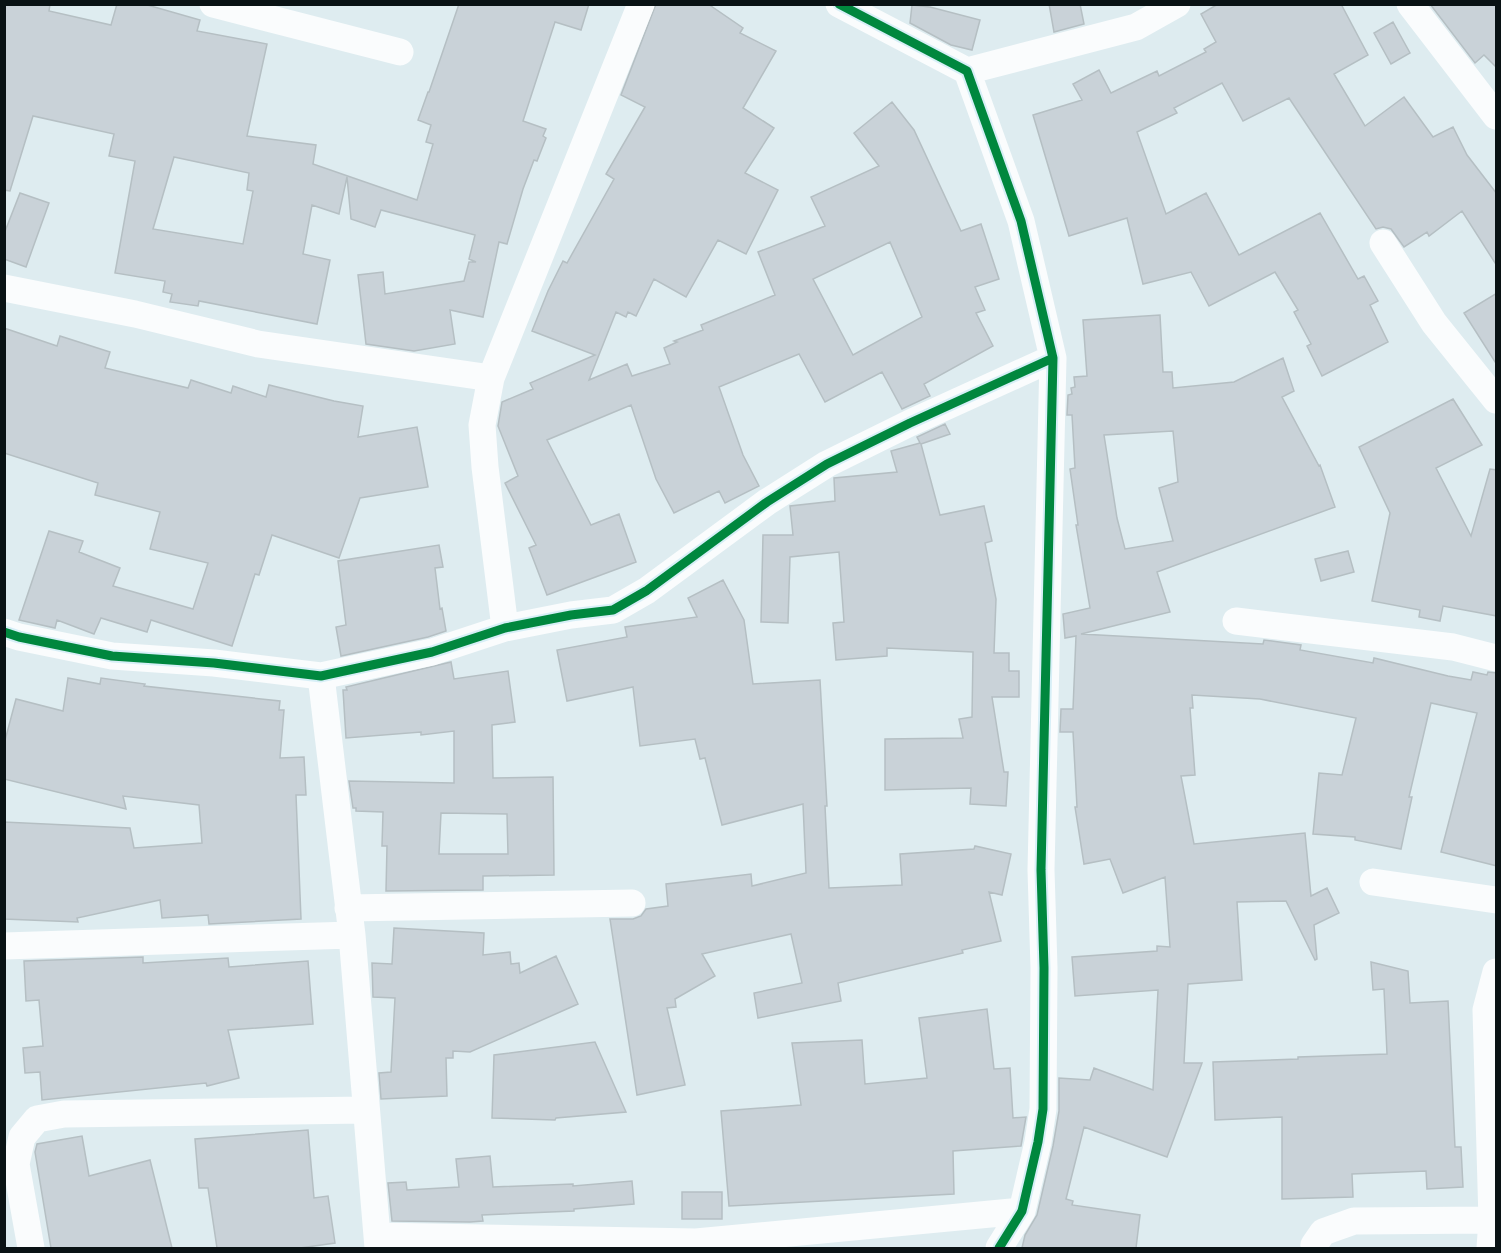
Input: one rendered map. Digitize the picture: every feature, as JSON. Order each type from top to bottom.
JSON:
[{"type":"street","points":[[213,4],[400,52]]},
{"type":"street","points":[[505,628],[482,425],[491,378],[641,4]]},
{"type":"street","points":[[839,4],[967,71],[1136,27],[1177,4]]},
{"type":"street","points":[[1410,4],[1497,116]]},
{"type":"street","points":[[967,71],[1021,221],[1053,358],[1041,870],[1044,968],[1043,1109],[1022,1211],[999,1248]]},
{"type":"street","points":[[1383,243],[1434,323],[1497,400]]},
{"type":"street","points":[[4,288],[135,314],[258,344],[491,378]]},
{"type":"street","points":[[4,632],[112,656],[214,663],[321,676],[432,652],[505,628],[571,615],[613,610],[646,591],[768,502],[827,464],[910,423],[1053,358]]},
{"type":"street","points":[[1236,621],[1453,647],[1497,658]]},
{"type":"street","points":[[321,676],[352,935],[378,1242],[696,1242],[1022,1211]]},
{"type":"street","points":[[1373,882],[1497,900]]},
{"type":"street","points":[[348,908],[632,903]]},
{"type":"street","points":[[4,946],[352,935]]},
{"type":"street","points":[[1490,1248],[1492,1221],[1486,1010],[1497,972]]},
{"type":"street","points":[[31,1248],[16,1164],[22,1137],[37,1119],[64,1114],[366,1110]]},
{"type":"street","points":[[1316,1248],[1314,1245],[1323,1232],[1354,1221],[1492,1221]]},
{"type":"building","points":[[4,4],[50,4],[49,11],[111,25],[117,4],[144,4],[200,20],[197,31],[267,44],[247,136],[316,145],[313,164],[417,200],[433,144],[426,142],[431,125],[418,120],[459,4],[589,4],[581,30],[555,22],[523,121],[546,129],[543,136],[546,138],[537,161],[534,160],[523,189],[507,244],[499,242],[483,317],[450,310],[455,344],[414,351],[366,344],[358,275],[383,272],[385,294],[464,281],[469,262],[476,262],[469,259],[475,235],[381,210],[375,227],[351,219],[347,177],[339,214],[312,205],[303,254],[330,260],[317,324],[199,301],[198,306],[170,302],[172,294],[163,292],[165,281],[115,273],[135,161],[109,156],[114,134],[33,116],[10,191],[4,190]],"holes":[[[174,157],[249,173],[247,190],[253,191],[243,244],[153,229]]]},
{"type":"building","points":[[656,4],[708,4],[743,28],[740,33],[776,51],[743,108],[774,128],[745,173],[778,190],[746,254],[718,240],[686,297],[654,279],[636,316],[628,312],[626,317],[616,312],[589,380],[627,364],[632,376],[670,364],[664,348],[677,342],[674,341],[703,330],[701,325],[775,295],[758,252],[825,226],[811,197],[879,166],[854,133],[892,102],[914,130],[961,231],[981,224],[999,279],[975,287],[985,310],[976,313],[993,346],[924,384],[930,396],[902,409],[882,372],[825,402],[799,354],[719,387],[743,455],[759,486],[725,503],[719,491],[674,513],[656,479],[631,405],[547,440],[591,525],[619,514],[636,562],[547,595],[529,548],[536,545],[505,483],[518,476],[498,426],[502,402],[533,389],[530,383],[595,355],[532,331],[563,261],[567,263],[614,179],[606,174],[645,107],[621,95]],"holes":[[[890,242],[922,317],[853,355],[813,279]]]},
{"type":"building","points":[[1049,4],[1080,4],[1084,24],[1054,32]]},
{"type":"building","points":[[1218,4],[1341,4],[1368,55],[1334,74],[1365,126],[1404,97],[1433,137],[1453,127],[1467,155],[1497,194],[1497,266],[1462,211],[1429,236],[1427,232],[1404,247],[1391,229],[1383,227],[1376,229],[1289,98],[1243,121],[1222,83],[1174,108],[1177,113],[1137,132],[1166,214],[1206,193],[1239,255],[1320,213],[1358,279],[1364,276],[1378,301],[1370,305],[1388,342],[1322,376],[1307,346],[1311,344],[1294,312],[1298,310],[1275,272],[1209,306],[1191,272],[1143,284],[1127,218],[1069,236],[1033,115],[1082,100],[1073,84],[1099,70],[1111,93],[1157,71],[1159,76],[1206,52],[1204,49],[1216,42],[1201,14]]},
{"type":"building","points":[[1430,4],[1497,4],[1497,68],[1484,55],[1475,63]]},
{"type":"building","points":[[912,5],[930,7],[980,20],[972,50],[951,45],[910,23]]},
{"type":"building","points":[[1393,22],[1410,53],[1391,64],[1374,33]]},
{"type":"building","points":[[20,193],[49,203],[26,267],[4,259],[4,234]]},
{"type":"building","points":[[1497,293],[1497,365],[1464,313]]},
{"type":"building","points":[[1160,315],[1163,372],[1172,372],[1173,388],[1234,382],[1283,358],[1294,391],[1282,397],[1320,465],[1335,507],[1157,572],[1170,612],[1081,634],[1263,644],[1264,640],[1301,645],[1300,650],[1373,663],[1374,658],[1471,680],[1473,672],[1487,675],[1488,672],[1497,673],[1497,866],[1441,852],[1477,713],[1431,703],[1409,797],[1412,797],[1401,849],[1355,840],[1355,837],[1313,834],[1319,773],[1342,775],[1356,718],[1260,699],[1192,695],[1193,708],[1190,708],[1195,775],[1181,776],[1194,844],[1305,833],[1311,896],[1327,888],[1339,913],[1314,925],[1317,959],[1315,960],[1286,901],[1237,902],[1242,980],[1188,984],[1184,1063],[1202,1063],[1167,1157],[1084,1127],[1066,1199],[1073,1201],[1072,1205],[1140,1215],[1136,1248],[1022,1248],[1025,1235],[1037,1215],[1053,1146],[1059,1111],[1059,1078],[1090,1080],[1094,1068],[1153,1090],[1158,990],[1075,996],[1072,957],[1157,951],[1157,946],[1170,947],[1165,877],[1123,893],[1110,859],[1084,864],[1075,807],[1077,807],[1073,732],[1060,732],[1061,709],[1073,709],[1076,636],[1065,638],[1063,614],[1090,608],[1076,525],[1078,525],[1070,469],[1075,468],[1072,415],[1067,415],[1068,395],[1072,394],[1071,388],[1075,387],[1074,377],[1087,376],[1083,320]],"holes":[[[1173,431],[1178,482],[1159,488],[1173,541],[1125,549],[1117,518],[1104,435]]]},
{"type":"building","points":[[4,328],[57,346],[60,336],[110,352],[105,368],[188,388],[191,380],[231,393],[233,386],[266,397],[269,385],[363,406],[358,437],[417,427],[428,487],[360,498],[339,558],[272,535],[259,575],[255,574],[232,646],[151,620],[147,632],[101,618],[94,634],[57,620],[55,628],[19,620],[49,531],[83,541],[79,552],[120,568],[113,586],[193,609],[208,563],[150,549],[160,512],[95,495],[98,483],[4,453]]},
{"type":"building","points":[[1453,399],[1482,445],[1436,468],[1471,536],[1490,469],[1497,470],[1497,616],[1443,606],[1440,621],[1419,617],[1420,610],[1372,601],[1390,513],[1359,447]]},
{"type":"building","points":[[945,424],[950,434],[921,444],[940,515],[984,506],[992,541],[985,543],[996,599],[994,653],[1009,653],[1009,671],[1019,671],[1019,697],[992,697],[1004,772],[1008,772],[1006,806],[970,804],[971,788],[885,790],[885,739],[963,738],[959,719],[972,717],[973,652],[887,648],[887,656],[836,660],[833,623],[844,622],[839,552],[790,557],[788,623],[761,622],[763,535],[793,535],[790,506],[835,501],[834,478],[897,472],[891,451],[920,443],[917,437]]},
{"type":"building","points":[[439,545],[443,567],[435,568],[440,609],[442,608],[446,631],[341,656],[336,627],[346,625],[338,561]]},
{"type":"building","points":[[1348,551],[1354,572],[1321,581],[1315,559]]},
{"type":"building","points":[[723,580],[744,620],[753,684],[820,680],[829,888],[902,885],[900,854],[974,849],[975,846],[1011,854],[1002,895],[989,892],[1001,941],[962,950],[963,953],[838,983],[841,1001],[758,1018],[754,993],[802,983],[791,934],[702,954],[715,976],[675,999],[676,1007],[667,1008],[685,1085],[637,1095],[610,919],[633,919],[641,916],[646,909],[668,906],[666,884],[751,874],[752,886],[806,873],[803,804],[722,825],[705,758],[700,759],[695,739],[640,746],[633,687],[567,701],[557,650],[627,637],[625,627],[697,617],[688,598]]},
{"type":"building","points":[[451,662],[454,679],[508,671],[515,722],[492,725],[493,778],[553,777],[554,875],[483,876],[483,890],[386,891],[387,846],[382,846],[383,812],[356,811],[356,808],[353,808],[349,781],[454,783],[454,731],[421,735],[421,732],[346,738],[343,690],[347,690],[346,687]],"holes":[[[441,813],[507,814],[508,854],[439,854]]]},
{"type":"building","points":[[68,678],[100,684],[101,678],[145,684],[144,686],[280,701],[279,710],[284,710],[280,758],[304,757],[306,795],[296,795],[301,919],[209,924],[208,915],[162,918],[160,900],[77,918],[78,922],[4,919],[4,822],[130,828],[134,848],[202,843],[199,805],[123,796],[126,809],[4,779],[4,744],[16,699],[63,711]]},
{"type":"building","points":[[394,928],[484,933],[483,955],[510,952],[511,964],[519,963],[520,973],[556,956],[578,1004],[470,1052],[453,1051],[453,1058],[446,1058],[447,1096],[381,1099],[379,1073],[391,1072],[395,998],[373,997],[372,963],[392,964]]},
{"type":"building","points":[[143,957],[143,963],[228,958],[229,967],[308,961],[313,1024],[228,1030],[239,1078],[207,1086],[206,1083],[42,1100],[40,1072],[25,1073],[23,1048],[43,1046],[39,1000],[26,1001],[24,961]]},
{"type":"building","points":[[1371,962],[1408,971],[1410,1003],[1448,1001],[1455,1147],[1461,1147],[1463,1187],[1427,1189],[1426,1171],[1352,1174],[1353,1197],[1282,1199],[1282,1117],[1215,1120],[1213,1062],[1387,1054],[1384,989],[1373,990]]},
{"type":"building","points":[[987,1009],[994,1069],[1010,1068],[1013,1118],[1026,1117],[1021,1146],[953,1151],[954,1194],[729,1206],[721,1111],[801,1105],[792,1043],[862,1040],[865,1084],[927,1078],[919,1018]]},
{"type":"building","points":[[595,1042],[626,1112],[556,1118],[555,1120],[492,1118],[494,1055]]},
{"type":"building","points":[[308,1130],[314,1198],[328,1196],[335,1243],[300,1248],[217,1248],[208,1188],[199,1188],[195,1139]]},
{"type":"building","points":[[82,1136],[89,1176],[150,1160],[172,1248],[51,1248],[35,1152],[37,1144]]},
{"type":"building","points":[[490,1156],[493,1187],[573,1184],[573,1186],[632,1181],[634,1204],[574,1209],[574,1211],[482,1215],[483,1221],[470,1222],[392,1221],[388,1183],[406,1182],[407,1190],[459,1187],[456,1159]]},
{"type":"building","points":[[682,1192],[722,1192],[722,1219],[682,1219]]},
{"type":"cycle path","points":[[839,4],[967,71],[1021,221],[1053,358],[1041,870],[1044,968],[1043,1109],[1022,1211],[999,1248]]},
{"type":"cycle path","points":[[4,632],[112,656],[214,663],[321,676],[432,652],[505,628],[571,615],[613,610],[646,591],[767,502],[827,464],[910,423],[1053,358]]}]
